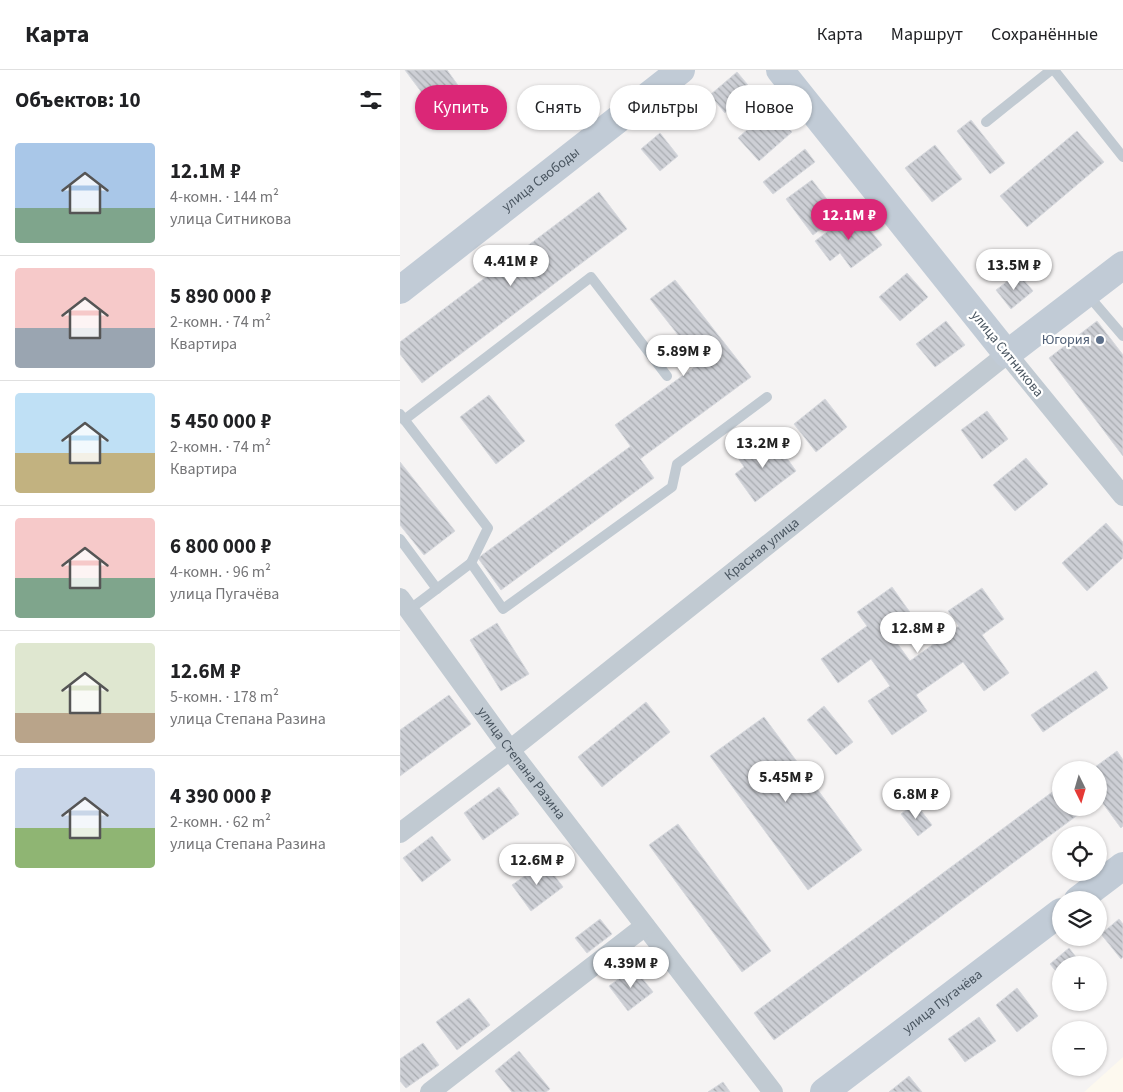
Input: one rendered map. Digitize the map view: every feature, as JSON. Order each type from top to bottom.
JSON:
[{"type":"main road","name":"улица Свободы","points":[[400,290],[681,70]]},
{"type":"main road","name":"улица Ситникова","points":[[780,70],[1007,354]]},
{"type":"main road","name":"Красная улица","points":[[1007,354],[1123,265]]},
{"type":"main road","points":[[1090,891],[1123,866]]},
{"type":"main road","name":"улица Пугачёва","points":[[824,1092],[1052,919]]},
{"type":"street","name":"улица Ситникова","points":[[1007,354],[1123,496]]},
{"type":"street","name":"Красная улица","points":[[400,833],[510,750],[1007,354]]},
{"type":"street","name":"улица Степана Разина","points":[[404,604],[510,750],[773,1092]]},
{"type":"street","points":[[430,1092],[645,926]]},
{"type":"lane","points":[[986,122],[1053,70],[1123,157]]},
{"type":"lane","points":[[404,604],[437,588],[471,564],[488,528],[402,417],[591,277],[667,376]]},
{"type":"lane","points":[[1086,293],[1123,336]]},
{"type":"lane","points":[[471,564],[503,609],[672,487],[677,464],[767,397]]},
{"type":"lane","points":[[400,539],[437,588]]},
{"type":"shaded area","points":[[1123,1057],[1123,1092],[1084,1092],[1102,1076],[1107,1076],[1107,1071]]},
{"type":"building","points":[[405,70],[447,70],[458,85],[416,85]]},
{"type":"building","points":[[737,72],[748,85],[726,85],[725,113],[716,102],[716,90]]},
{"type":"building","points":[[971,120],[1005,163],[990,174],[957,131]]},
{"type":"building","points":[[747,130],[790,130],[792,132],[759,161],[738,138]]},
{"type":"building","points":[[1077,131],[1104,162],[1027,227],[1000,196]]},
{"type":"building","points":[[660,133],[678,156],[660,171],[641,149]]},
{"type":"building","points":[[935,145],[962,179],[932,202],[905,168]]},
{"type":"building","points":[[805,149],[815,162],[773,194],[763,182]]},
{"type":"building","points":[[812,180],[839,215],[813,235],[786,199]]},
{"type":"building","points":[[599,192],[627,229],[422,383],[400,354],[400,342]]},
{"type":"building","points":[[855,211],[882,245],[851,268],[840,253],[830,261],[815,241]]},
{"type":"building","points":[[907,273],[928,297],[900,321],[879,297]]},
{"type":"building","points":[[1018,273],[1033,291],[1011,309],[996,290]]},
{"type":"building","points":[[675,280],[751,377],[640,459],[615,425],[700,363],[650,299]]},
{"type":"building","points":[[946,321],[965,345],[935,367],[916,344]]},
{"type":"building","points":[[1097,321],[1123,355],[1123,456],[1049,358]]},
{"type":"building","points":[[489,395],[525,441],[496,464],[460,417]]},
{"type":"building","points":[[825,399],[847,427],[816,452],[794,424]]},
{"type":"building","points":[[987,411],[1008,439],[982,459],[961,430]]},
{"type":"building","points":[[761,440],[768,449],[776,443],[796,471],[755,502],[735,474],[744,467],[738,458]]},
{"type":"building","points":[[631,446],[654,478],[501,590],[478,558]]},
{"type":"building","points":[[1026,458],[1048,484],[1015,511],[993,485]]},
{"type":"building","points":[[400,462],[455,531],[424,555],[400,525]]},
{"type":"building","points":[[1106,523],[1123,542],[1123,558],[1087,591],[1062,563]]},
{"type":"building","points":[[892,587],[914,618],[891,635],[910,661],[959,626],[948,611],[982,588],[1004,619],[982,635],[1009,673],[984,691],[963,662],[916,695],[927,711],[892,735],[868,701],[890,686],[871,659],[838,683],[821,659],[867,626],[857,612]]},
{"type":"building","points":[[497,623],[529,674],[501,691],[470,640]]},
{"type":"building","points":[[1096,671],[1108,688],[1043,732],[1031,715]]},
{"type":"building","points":[[449,695],[471,724],[400,776],[400,730]]},
{"type":"building","points":[[646,702],[670,732],[602,787],[578,757]]},
{"type":"building","points":[[824,706],[853,742],[836,755],[807,720]]},
{"type":"building","points":[[764,717],[862,850],[808,890],[710,756]]},
{"type":"building","points":[[1117,751],[1123,760],[1123,826],[1121,828],[1108,810],[1108,761],[1103,761]]},
{"type":"building","points":[[499,787],[519,814],[483,840],[464,813]]},
{"type":"building","points":[[1052,792],[1052,816],[1076,816],[1063,826],[1052,826],[1052,834],[774,1040],[754,1013]]},
{"type":"building","points":[[915,803],[932,825],[918,836],[901,814]]},
{"type":"building","points":[[678,824],[771,951],[742,972],[649,845]]},
{"type":"building","points":[[432,836],[451,860],[422,882],[403,858]]},
{"type":"building","points":[[544,862],[563,887],[531,911],[512,885]]},
{"type":"building","points":[[600,919],[612,934],[587,953],[575,938]]},
{"type":"building","points":[[1119,919],[1123,924],[1123,957],[1121,959],[1107,942],[1107,929]]},
{"type":"building","points":[[1069,948],[1075,956],[1060,956]]},
{"type":"building","points":[[634,968],[653,992],[628,1011],[609,986]]},
{"type":"building","points":[[1017,988],[1038,1016],[1017,1032],[996,1005]]},
{"type":"building","points":[[469,998],[490,1025],[457,1050],[436,1022]]},
{"type":"building","points":[[979,1017],[996,1041],[965,1062],[948,1039]]},
{"type":"building","points":[[423,1043],[439,1065],[406,1088],[400,1081],[400,1059]]},
{"type":"building","points":[[519,1051],[550,1089],[546,1092],[512,1092],[495,1071]]},
{"type":"building","points":[[909,1076],[922,1092],[889,1092]]},
{"type":"building","points":[[723,1082],[730,1092],[708,1092]]},
{"type":"place","name":"Югория","points":[[1100,340]]}]
